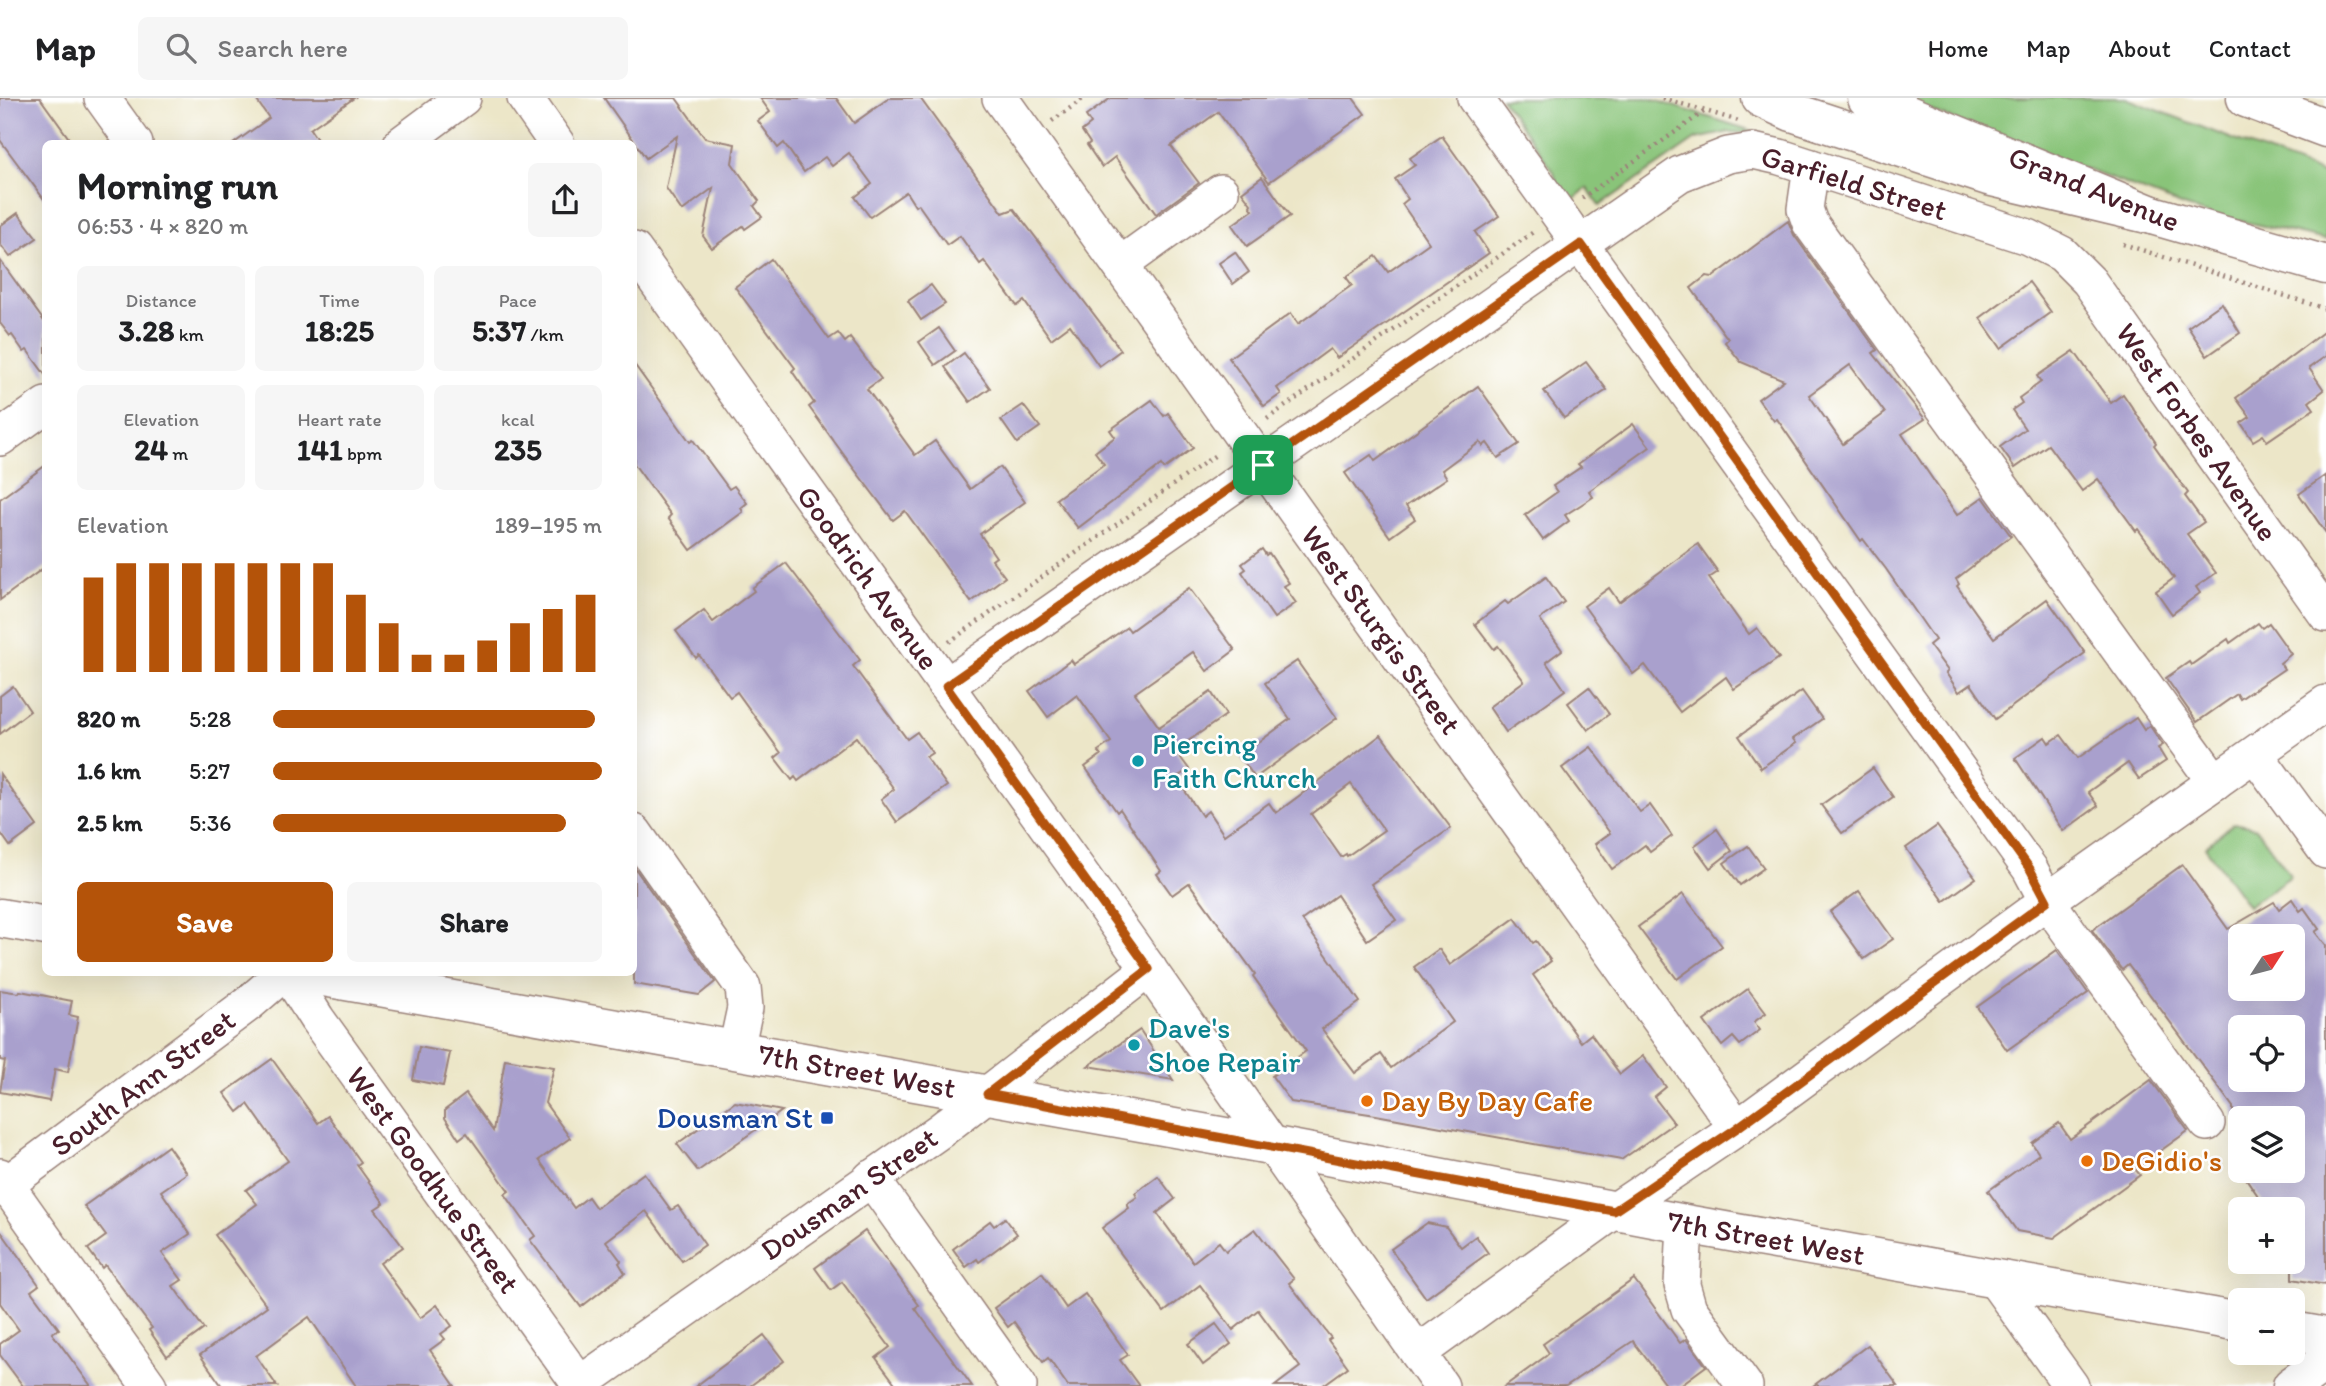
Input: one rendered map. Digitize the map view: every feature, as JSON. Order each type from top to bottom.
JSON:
[{"type":"main road","points":[[1761,98],[1792,111],[1988,176],[2152,215]]},
{"type":"main road","name":"Grand Avenue","points":[[1867,98],[2152,215],[2326,265]]},
{"type":"main road","points":[[2246,98],[2326,128]]},
{"type":"main road","points":[[0,918],[42,925]]},
{"type":"main road","name":"7th Street West","points":[[318,976],[987,1094],[1685,1224],[2228,1320]]},
{"type":"main road","points":[[2305,1333],[2326,1337]]},
{"type":"main road","points":[[2292,1386],[2326,1362]]},
{"type":"street","points":[[102,98],[132,140]]},
{"type":"street","points":[[406,140],[463,98]]},
{"type":"street","points":[[525,98],[554,140]]},
{"type":"street","name":"West Sturgis Street","points":[[1000,98],[1737,1128]]},
{"type":"street","points":[[1475,98],[2022,858],[2047,901],[2207,1123]]},
{"type":"street","name":"Garfield Street","points":[[946,686],[1680,174],[1728,155],[1753,151],[1780,157],[2028,237],[2062,254]]},
{"type":"street","points":[[1811,167],[1805,209],[1810,223],[2215,782]]},
{"type":"street","points":[[1120,265],[1221,192]]},
{"type":"street","name":"Goodrich Avenue","points":[[637,254],[1149,969],[1441,1386]]},
{"type":"street","name":"West Forbes Avenue","points":[[2062,254],[2089,281],[2326,614]]},
{"type":"street","points":[[0,438],[42,408]]},
{"type":"street","points":[[1418,1353],[1614,1211],[1737,1128],[2047,901],[2326,703]]},
{"type":"street","points":[[2255,754],[2326,851]]},
{"type":"street","points":[[637,836],[743,987],[745,1008],[736,1050]]},
{"type":"street","name":"Dousman Street","points":[[579,1385],[941,1130],[1149,969]]},
{"type":"street","name":"South Ann Street","points":[[2,1183],[248,1004],[282,976]]},
{"type":"street","name":"West Goodhue Street","points":[[288,976],[579,1385]]},
{"type":"street","points":[[872,1178],[1019,1386]]},
{"type":"street","points":[[2,1183],[149,1386]]},
{"type":"street","points":[[1685,1224],[1682,1285],[1689,1309],[1745,1386]]},
{"type":"street","points":[[1995,1280],[2071,1386]]},
{"type":"path","points":[[1028,137],[1084,98]]},
{"type":"path","points":[[1559,214],[1705,111]]},
{"type":"green space","points":[[1501,98],[1648,98],[1762,134],[1730,132],[1696,139],[1599,206],[1587,188],[1567,204],[1558,188],[1554,172]]},
{"type":"green space","points":[[1896,98],[2126,98],[2326,175],[2326,240],[2200,212]]},
{"type":"green space","points":[[2234,823],[2256,828],[2291,876],[2248,906],[2205,847]]},
{"type":"building","points":[[0,98],[40,98],[70,140],[42,140],[42,197],[0,140]]},
{"type":"building","points":[[255,98],[354,98],[310,129],[317,140],[239,140],[269,118]]},
{"type":"building","points":[[604,98],[676,98],[705,138],[735,144],[732,163],[759,201],[754,206],[762,217],[745,229],[743,226],[712,248],[703,236],[713,188],[682,211],[666,188],[677,136],[646,158],[637,145],[637,140],[633,140]]},
{"type":"building","points":[[760,98],[836,98],[854,123],[889,98],[920,98],[1003,213],[1014,209],[1121,350],[1099,366],[1070,325],[1051,339],[1024,301],[1017,306],[984,261],[980,264],[960,236],[947,245],[918,204],[915,206],[906,192],[870,217],[855,197],[872,184],[849,153],[832,166],[825,157],[804,172],[784,143],[778,148],[758,121],[770,112]]},
{"type":"building","points":[[1111,98],[1353,98],[1365,114],[1269,182],[1218,112],[1171,146],[1199,183],[1156,214],[1115,157],[1102,167],[1087,145],[1090,143],[1082,131],[1091,124],[1086,116]]},
{"type":"building","points":[[1442,136],[1499,216],[1475,232],[1489,253],[1337,358],[1330,349],[1277,388],[1281,394],[1264,406],[1229,358],[1291,313],[1298,324],[1352,285],[1346,277],[1376,256],[1388,272],[1429,243],[1402,204],[1408,199],[1395,179],[1415,165],[1410,158]]},
{"type":"building","points":[[1262,177],[1290,216],[1247,246],[1232,225],[1253,210],[1242,192]]},
{"type":"building","points":[[18,213],[37,238],[10,257],[0,244],[0,226]]},
{"type":"building","points":[[1788,221],[1794,235],[1877,350],[1873,353],[1925,419],[1902,434],[1957,515],[1983,497],[2011,536],[1956,579],[1959,584],[1957,586],[1994,638],[2047,599],[2085,653],[1995,719],[1971,684],[1959,692],[1929,645],[1935,640],[1886,569],[1863,539],[1861,541],[1777,419],[1774,421],[1758,399],[1784,380],[1741,362],[1725,342],[1728,339],[1691,288],[1706,276],[1713,277]],"holes":[[[1850,365],[1885,413],[1843,444],[1809,395]]]},
{"type":"building","points":[[1235,252],[1249,272],[1233,284],[1219,263]]},
{"type":"building","points":[[771,259],[829,339],[838,333],[845,342],[850,338],[881,379],[867,389],[915,455],[935,441],[970,489],[1000,467],[1025,502],[980,534],[996,557],[992,560],[1005,577],[971,602],[905,511],[893,520],[852,466],[809,407],[814,403],[792,371],[795,368],[735,287]]},
{"type":"building","points":[[0,260],[42,318],[42,371],[27,350],[24,352],[0,323]]},
{"type":"building","points":[[2029,282],[2051,312],[2001,348],[1980,318]]},
{"type":"building","points":[[931,285],[945,304],[921,320],[908,301]]},
{"type":"building","points":[[2222,303],[2240,333],[2207,356],[2188,327]]},
{"type":"building","points":[[939,328],[955,351],[935,365],[919,342]]},
{"type":"building","points":[[2326,330],[2326,356],[2309,368],[2324,390],[2309,402],[2314,409],[2267,441],[2263,435],[2253,441],[2241,423],[2250,417],[2236,398]]},
{"type":"building","points":[[2074,351],[2111,403],[2123,394],[2188,493],[2185,496],[2204,522],[2187,534],[2216,573],[2196,587],[2200,593],[2172,614],[2156,591],[2174,578],[2098,479],[2082,491],[2048,445],[2015,468],[2000,447],[2025,429],[2012,410],[2022,403],[2019,398],[2041,382],[2037,376]]},
{"type":"building","points":[[964,353],[990,388],[970,402],[945,367]]},
{"type":"building","points":[[1586,362],[1607,390],[1564,418],[1544,391]]},
{"type":"building","points":[[637,368],[690,442],[693,440],[729,489],[734,486],[747,503],[741,508],[743,512],[691,550],[668,518],[671,515],[637,468]]},
{"type":"building","points":[[1478,386],[1519,444],[1498,458],[1487,443],[1483,446],[1480,442],[1442,470],[1447,478],[1406,506],[1415,519],[1390,537],[1345,473],[1371,455],[1375,461]]},
{"type":"building","points":[[1152,400],[1164,416],[1168,413],[1193,448],[1164,469],[1161,465],[1078,528],[1056,499],[1104,464],[1095,452],[1115,437],[1110,430]]},
{"type":"building","points":[[1023,405],[1040,427],[1017,443],[1001,420]]},
{"type":"building","points":[[1633,424],[1650,447],[1589,491],[1593,497],[1565,515],[1569,521],[1543,540],[1525,515],[1557,492],[1553,486],[1581,467],[1578,464]]},
{"type":"building","points":[[42,468],[42,569],[0,600],[0,499]]},
{"type":"building","points":[[2326,475],[2326,533],[2299,494]]},
{"type":"building","points":[[1698,544],[1718,572],[1709,578],[1749,634],[1757,628],[1779,658],[1734,689],[1726,677],[1680,712],[1645,665],[1633,674],[1584,606],[1609,588],[1619,602]]},
{"type":"building","points":[[1262,549],[1266,555],[1269,553],[1289,583],[1284,586],[1296,603],[1274,618],[1242,572],[1246,569],[1242,564]]},
{"type":"building","points":[[786,563],[860,660],[853,666],[907,739],[917,732],[932,753],[926,757],[947,786],[897,822],[881,799],[894,789],[856,737],[798,781],[795,777],[792,780],[775,758],[781,753],[737,692],[730,697],[699,655],[696,658],[676,631],[704,610],[713,622]]},
{"type":"building","points":[[1546,577],[1564,602],[1540,619],[1562,650],[1546,662],[1565,690],[1506,732],[1489,707],[1524,681],[1498,646],[1494,649],[1475,624],[1505,601],[1508,604]]},
{"type":"building","points":[[1189,588],[1235,650],[1207,671],[1193,652],[1135,693],[1159,727],[1211,692],[1226,715],[1175,750],[1189,769],[1176,778],[1202,816],[1208,811],[1224,835],[1269,803],[1276,813],[1381,735],[1451,828],[1371,884],[1396,920],[1367,940],[1337,895],[1302,920],[1360,1002],[1322,1029],[1355,1073],[1381,1054],[1391,1068],[1453,1022],[1414,967],[1439,949],[1450,965],[1515,918],[1533,943],[1536,941],[1551,961],[1533,975],[1581,1042],[1591,1034],[1620,1074],[1643,1056],[1666,1087],[1654,1097],[1674,1123],[1621,1160],[1291,1102],[1272,1076],[1306,1051],[1253,976],[1255,974],[1189,883],[1172,895],[1157,874],[1161,871],[1120,809],[1117,812],[1085,767],[1101,755],[1098,751],[1111,742],[1077,695],[1048,717],[1029,691],[1071,660],[1074,664],[1127,627],[1130,631]],"holes":[[[1351,784],[1384,830],[1347,856],[1346,854],[1341,857],[1311,814]]]},
{"type":"building","points":[[2258,623],[2262,628],[2269,623],[2291,654],[2280,663],[2284,669],[2240,699],[2237,694],[2197,722],[2166,678],[2189,662],[2191,665],[2228,639],[2230,643]]},
{"type":"building","points":[[1297,661],[1337,718],[1255,778],[1240,756],[1290,719],[1265,683]]},
{"type":"building","points":[[13,686],[30,711],[0,734],[0,696]]},
{"type":"building","points":[[1589,687],[1609,714],[1588,730],[1568,703]]},
{"type":"building","points":[[1802,691],[1822,719],[1793,739],[1796,743],[1761,768],[1739,736]]},
{"type":"building","points":[[2136,718],[2144,730],[2150,726],[2163,745],[2158,748],[2166,761],[2139,779],[2128,763],[2088,792],[2098,806],[2063,831],[2015,758],[2045,737],[2049,743],[2061,735],[2078,758]]},
{"type":"building","points":[[1591,747],[1640,812],[1650,805],[1672,836],[1650,852],[1645,845],[1612,869],[1595,844],[1610,833],[1562,768]]},
{"type":"building","points":[[1873,768],[1893,797],[1842,833],[1821,805]]},
{"type":"building","points":[[0,774],[37,826],[10,846],[0,832]]},
{"type":"building","points":[[1937,826],[1976,878],[1944,901],[1906,848]]},
{"type":"building","points":[[1717,829],[1732,851],[1710,868],[1694,846]]},
{"type":"building","points":[[1748,846],[1764,868],[1740,885],[1724,863]]},
{"type":"building","points":[[2182,865],[2228,929],[2228,1001],[2305,1001],[2305,924],[2237,924],[2274,902],[2279,909],[2292,899],[2300,911],[2304,908],[2319,929],[2315,932],[2326,946],[2326,1285],[2292,1279],[2292,1274],[2305,1274],[2305,1197],[2259,1197],[2249,1183],[2305,1183],[2305,1106],[2232,1106],[2128,965],[2122,970],[2092,930]]},
{"type":"building","points":[[637,871],[715,982],[699,995],[634,984],[634,976],[637,976]]},
{"type":"building","points":[[1859,891],[1893,939],[1864,959],[1830,912]]},
{"type":"building","points":[[1683,894],[1722,946],[1677,979],[1638,927]]},
{"type":"building","points":[[2057,950],[2088,993],[2007,1050],[1977,1007]]},
{"type":"building","points":[[1748,989],[1766,1013],[1754,1022],[1760,1030],[1740,1045],[1733,1037],[1722,1046],[1704,1021]]},
{"type":"building","points":[[0,990],[72,1001],[69,1015],[78,1017],[68,1072],[55,1069],[49,1101],[0,1092],[5,1061],[0,1060]]},
{"type":"building","name":"Dave's Shoe Repair","points":[[1140,1030],[1173,1080],[1088,1066]]},
{"type":"building","points":[[419,1047],[450,1053],[443,1086],[413,1080]]},
{"type":"building","points":[[272,1059],[318,1123],[328,1116],[361,1162],[357,1165],[384,1203],[375,1209],[403,1247],[380,1263],[420,1318],[437,1305],[452,1326],[441,1334],[445,1339],[430,1350],[455,1386],[356,1386],[309,1317],[256,1356],[277,1386],[222,1386],[200,1355],[267,1306],[215,1235],[257,1204],[246,1190],[288,1161],[248,1104],[238,1112],[224,1093]]},
{"type":"building","points":[[505,1059],[554,1067],[545,1103],[570,1138],[539,1160],[574,1208],[588,1197],[596,1208],[644,1173],[671,1210],[678,1206],[705,1245],[682,1261],[646,1211],[606,1241],[621,1261],[619,1263],[625,1273],[581,1307],[530,1240],[535,1236],[505,1194],[509,1191],[467,1133],[459,1139],[445,1118],[445,1110],[466,1094],[493,1131]]},
{"type":"building","name":"DeGidio's","points":[[2151,1080],[2188,1131],[2135,1169],[2140,1175],[2054,1238],[2017,1231],[1988,1191],[2039,1154],[2032,1143],[2059,1123],[2070,1139]]},
{"type":"building","points":[[735,1102],[782,1111],[698,1171],[677,1144]]},
{"type":"building","points":[[168,1146],[187,1173],[161,1191],[190,1234],[162,1253],[182,1280],[173,1286],[204,1329],[167,1356],[149,1330],[152,1328],[105,1265],[102,1268],[88,1249],[106,1236],[84,1206]]},
{"type":"building","points":[[1158,1176],[1175,1199],[1157,1213],[1193,1262],[1219,1242],[1226,1251],[1255,1229],[1294,1279],[1289,1283],[1331,1338],[1328,1340],[1348,1367],[1322,1386],[1275,1386],[1300,1367],[1258,1310],[1233,1330],[1200,1285],[1164,1312],[1102,1228],[1129,1208],[1127,1204],[1137,1197],[1135,1193]]},
{"type":"building","points":[[1005,1218],[1017,1234],[979,1262],[977,1259],[966,1267],[953,1249],[990,1221],[994,1226]]},
{"type":"building","points":[[1427,1223],[1446,1227],[1461,1247],[1476,1236],[1488,1253],[1426,1298],[1391,1249]]},
{"type":"building","points":[[0,1230],[39,1285],[31,1291],[59,1329],[52,1333],[91,1386],[23,1386],[0,1355],[0,1344],[19,1330],[0,1303]]},
{"type":"building","points":[[865,1231],[919,1305],[915,1308],[972,1386],[897,1386],[876,1358],[890,1347],[842,1282],[831,1290],[815,1268]]},
{"type":"building","points":[[1042,1273],[1066,1308],[1085,1294],[1128,1355],[1120,1360],[1139,1386],[1068,1386],[1048,1358],[1043,1362],[1014,1322],[1008,1327],[994,1308]]},
{"type":"building","points":[[1634,1279],[1680,1343],[1686,1339],[1706,1366],[1679,1386],[1667,1386],[1633,1341],[1566,1386],[1505,1386],[1549,1353],[1543,1344]]},
{"type":"building","points":[[1216,1324],[1231,1344],[1203,1365],[1188,1344]]},
{"type":"building","points":[[764,1335],[784,1361],[750,1386],[696,1386]]},
{"type":"building","points":[[1868,1345],[1898,1386],[1813,1386]]},
{"type":"place","name":"Piercing Faith Church","points":[[1138,761]]},
{"type":"place","name":"Dave's Shoe Repair","points":[[1134,1045]]},
{"type":"place","name":"Day By Day Cafe","points":[[1367,1101]]},
{"type":"place","name":"Dousman St","points":[[827,1118]]},
{"type":"place","name":"DeGidio's","points":[[2087,1161]]},
{"type":"route","points":[[1581,244],[2030,869],[2047,901],[1737,1128],[1614,1211],[987,1094],[1149,969],[946,686],[1263,465],[1581,244]]}]
